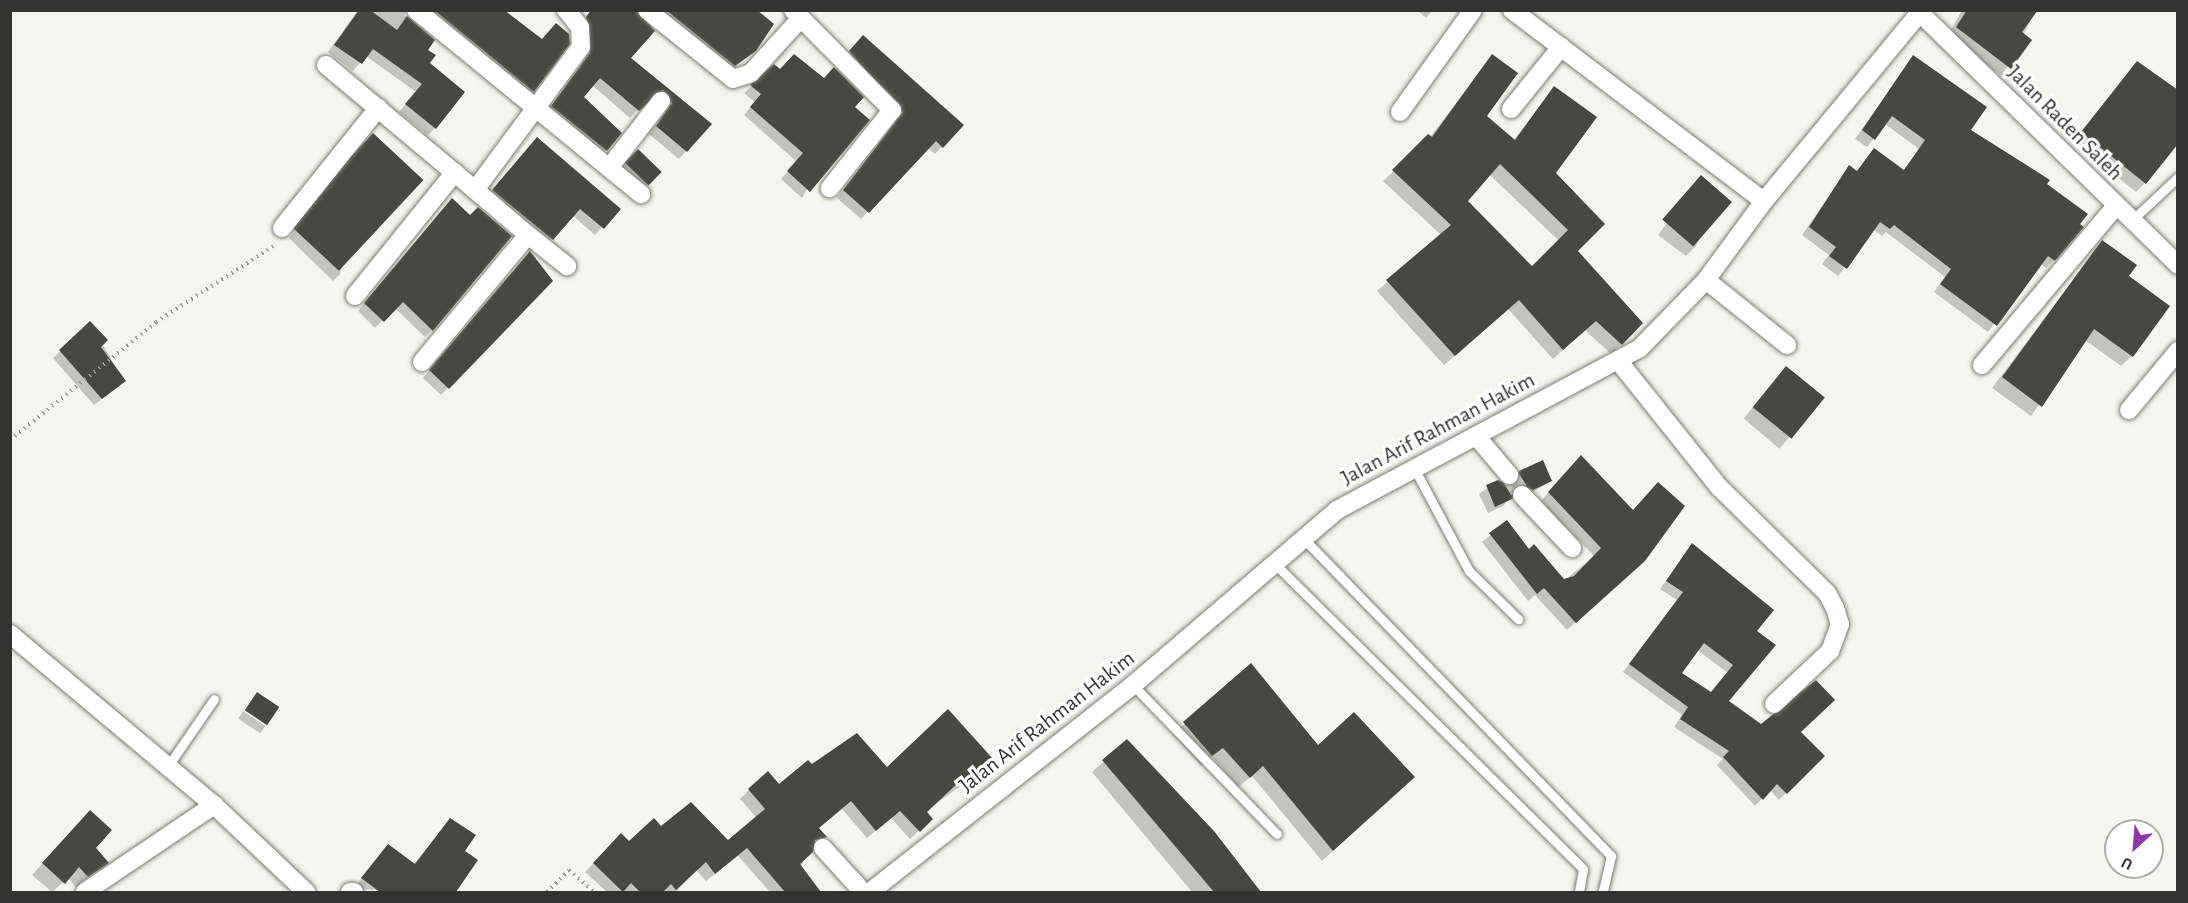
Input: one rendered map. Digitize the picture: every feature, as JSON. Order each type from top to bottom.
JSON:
[{"type":"street","points":[[416,10],[641,194]]},
{"type":"street","points":[[476,190],[581,47],[580,27],[566,10]]},
{"type":"street","points":[[646,10],[733,80],[750,73],[797,14],[892,110],[830,188]]},
{"type":"street","points":[[1400,112],[1473,10]]},
{"type":"street","points":[[1512,10],[1764,201]]},
{"type":"street","name":"Jalan Arif Rahman Hakim","points":[[870,892],[1133,685],[1273,562],[1337,510],[1413,466],[1477,437],[1620,363],[1706,280],[1764,201],[1921,12]]},
{"type":"street","name":"Jalan Raden Saleh","points":[[1921,12],[2131,221],[2174,254]]},
{"type":"street","points":[[1511,109],[1561,47]]},
{"type":"street","points":[[326,65],[567,266]]},
{"type":"street","points":[[609,168],[661,101]]},
{"type":"street","points":[[284,233],[378,108]]},
{"type":"street","points":[[354,296],[455,172]]},
{"type":"street","points":[[1983,365],[2116,206]]},
{"type":"street","points":[[422,362],[528,235]]},
{"type":"street","points":[[1706,280],[1787,345]]},
{"type":"street","points":[[2129,410],[2178,351]]},
{"type":"street","points":[[1620,363],[1719,488],[1827,593],[1835,608],[1840,624],[1830,651],[1774,704]]},
{"type":"street","points":[[1477,437],[1509,475]]},
{"type":"street","points":[[1522,495],[1572,548]]},
{"type":"street","points":[[10,634],[214,805],[306,892]]},
{"type":"street","points":[[85,892],[214,805]]},
{"type":"street","points":[[823,848],[863,892]]},
{"type":"lane","points":[[2131,221],[2178,177]]},
{"type":"lane","points":[[1413,466],[1469,571],[1518,619]]},
{"type":"lane","points":[[1303,538],[1611,856],[1603,892]]},
{"type":"lane","points":[[1273,562],[1584,869],[1579,892]]},
{"type":"lane","points":[[1133,685],[1277,834]]},
{"type":"lane","points":[[168,766],[214,699]]},
{"type":"path","points":[[10,440],[156,322],[284,233]]},
{"type":"path","points":[[547,892],[569,870],[594,892]]},
{"type":"building","points":[[359,10],[370,10],[397,30],[407,16],[435,40],[428,50],[436,55],[430,63],[465,92],[436,129],[405,104],[422,84],[373,49],[362,64],[334,45]]},
{"type":"building","points":[[434,10],[504,10],[542,39],[556,23],[569,34],[570,44],[534,92]]},
{"type":"building","points":[[591,10],[636,10],[655,31],[631,58],[712,124],[687,152],[656,126],[672,103],[663,90],[639,111],[600,78],[584,97],[622,133],[607,151],[551,106],[590,53],[586,17]]},
{"type":"building","points":[[666,10],[757,10],[774,24],[756,51],[735,66]]},
{"type":"building","points":[[1967,10],[2038,10],[2022,32],[2032,40],[2011,69],[1956,27]]},
{"type":"building","points":[[863,35],[964,125],[943,148],[936,141],[869,213],[843,190],[903,112],[849,51]]},
{"type":"building","points":[[794,54],[824,78],[834,67],[864,97],[855,107],[870,120],[810,192],[787,171],[803,153],[750,107],[761,94],[750,85],[774,64],[780,69]]},
{"type":"building","points":[[1492,54],[1518,73],[1487,116],[1515,140],[1554,86],[1597,117],[1556,173],[1605,224],[1578,251],[1643,323],[1622,345],[1596,321],[1563,350],[1519,300],[1455,356],[1386,280],[1451,225],[1392,170],[1428,134],[1432,137]],"holes":[[[1500,164],[1568,230],[1532,266],[1468,201]]]},
{"type":"building","points":[[1913,55],[1987,107],[1971,130],[2050,180],[2047,184],[2088,214],[2080,224],[2084,227],[2055,261],[2048,256],[1997,326],[1940,284],[1951,269],[1894,225],[1890,229],[1880,222],[1847,269],[1829,256],[1836,247],[1809,227],[1849,165],[1857,171],[1874,148],[1904,170],[1925,140],[1892,116],[1875,140],[1862,130]]},
{"type":"building","points":[[2137,61],[2178,90],[2178,144],[2146,184],[2081,132]]},
{"type":"building","points":[[373,133],[423,180],[339,271],[288,224]]},
{"type":"building","points":[[537,137],[621,209],[604,229],[580,209],[553,240],[492,190]]},
{"type":"building","points":[[638,149],[662,172],[649,186],[625,163]]},
{"type":"building","points":[[1701,175],[1732,202],[1693,246],[1662,220]]},
{"type":"building","points":[[452,198],[470,215],[478,207],[512,236],[433,331],[403,302],[384,322],[364,303]]},
{"type":"building","points":[[2102,240],[2137,265],[2129,276],[2170,306],[2133,357],[2094,329],[2042,407],[2002,377]]},
{"type":"building","points":[[530,251],[553,281],[449,389],[429,370]]},
{"type":"building","points":[[90,321],[108,340],[101,347],[126,381],[102,399],[59,350]]},
{"type":"building","points":[[1786,366],[1825,397],[1792,439],[1753,407]]},
{"type":"building","points":[[1581,455],[1633,510],[1658,482],[1685,506],[1645,561],[1576,623],[1544,588],[1537,594],[1489,533],[1507,520],[1529,549],[1534,544],[1564,579],[1574,576],[1601,548],[1548,492]]},
{"type":"building","points":[[1543,460],[1552,481],[1533,490],[1519,484],[1512,499],[1495,507],[1486,485],[1498,480],[1512,486],[1519,471]]},
{"type":"building","points":[[1692,543],[1774,610],[1757,631],[1776,645],[1729,701],[1761,724],[1816,680],[1835,700],[1801,732],[1825,756],[1787,794],[1777,784],[1763,800],[1723,757],[1729,751],[1680,719],[1688,707],[1629,664],[1683,592],[1666,581]],"holes":[[[1704,643],[1733,665],[1711,692],[1682,673]]]},
{"type":"building","points":[[1251,663],[1318,745],[1354,712],[1415,777],[1333,851],[1263,766],[1250,778],[1223,748],[1212,756],[1183,722]]},
{"type":"building","points":[[257,692],[279,707],[267,725],[245,710]]},
{"type":"building","points":[[948,709],[994,760],[966,786],[961,780],[927,812],[933,819],[920,832],[900,811],[876,831],[851,801],[819,828],[827,837],[815,840],[813,852],[800,864],[821,892],[785,892],[747,848],[715,874],[706,862],[676,890],[671,884],[663,892],[640,892],[631,883],[623,892],[593,863],[621,833],[629,841],[654,818],[661,826],[691,802],[728,840],[765,809],[748,789],[768,771],[779,784],[808,760],[812,764],[857,733],[887,767]]},
{"type":"building","points":[[1127,739],[1214,831],[1261,892],[1214,892],[1102,760]]},
{"type":"building","points":[[90,810],[112,830],[96,848],[109,863],[88,877],[79,867],[65,884],[42,863]]},
{"type":"building","points":[[450,818],[476,835],[465,851],[478,860],[456,892],[380,892],[361,878],[388,844],[415,864]]},
{"type":"tunnel","points":[[1509,475],[1522,495]]}]
